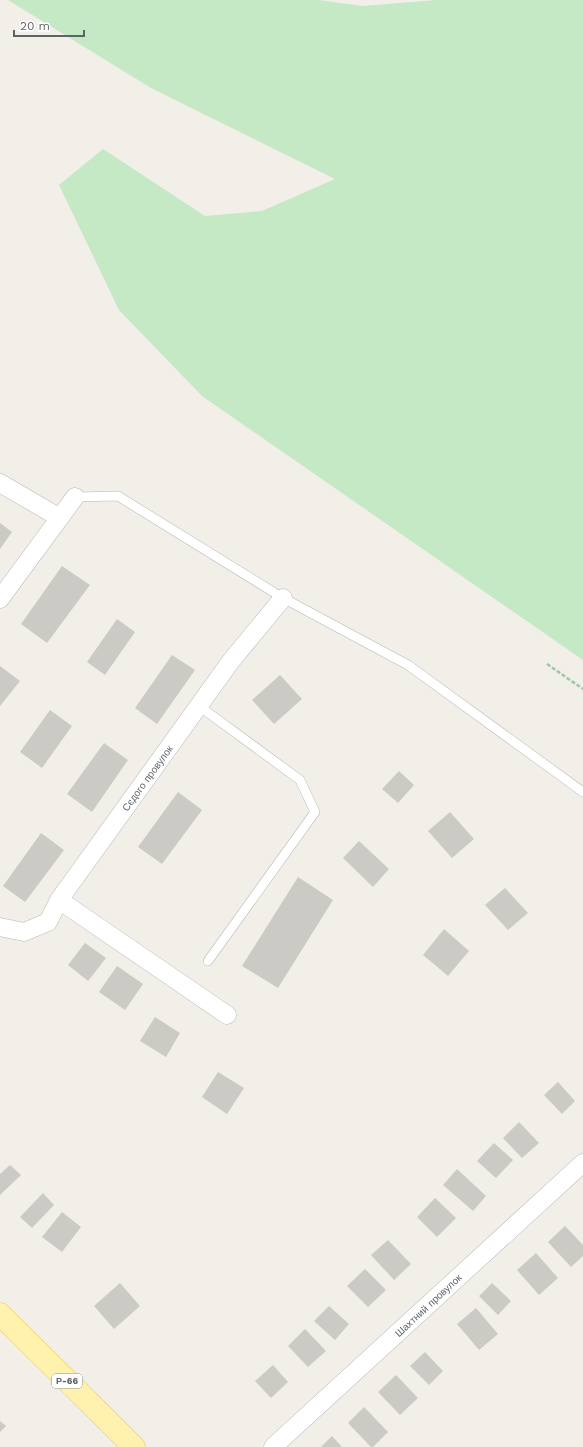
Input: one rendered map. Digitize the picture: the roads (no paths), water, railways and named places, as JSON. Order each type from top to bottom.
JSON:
[{"type":"main road","name":"Р-66","points":[[0,1314],[134,1447]]},
{"type":"street","points":[[0,483],[60,518]]},
{"type":"street","points":[[0,598],[75,497]]},
{"type":"street","name":"Сєдого провулок","points":[[0,927],[24,932],[48,922],[59,900],[231,661],[283,598]]},
{"type":"street","points":[[59,900],[227,1015]]},
{"type":"street","name":"Шахтний провулок","points":[[273,1447],[583,1163]]},
{"type":"lane","points":[[75,497],[118,496],[283,598],[408,665],[583,792]]},
{"type":"lane","points":[[199,706],[300,780],[315,812],[208,961]]}]
